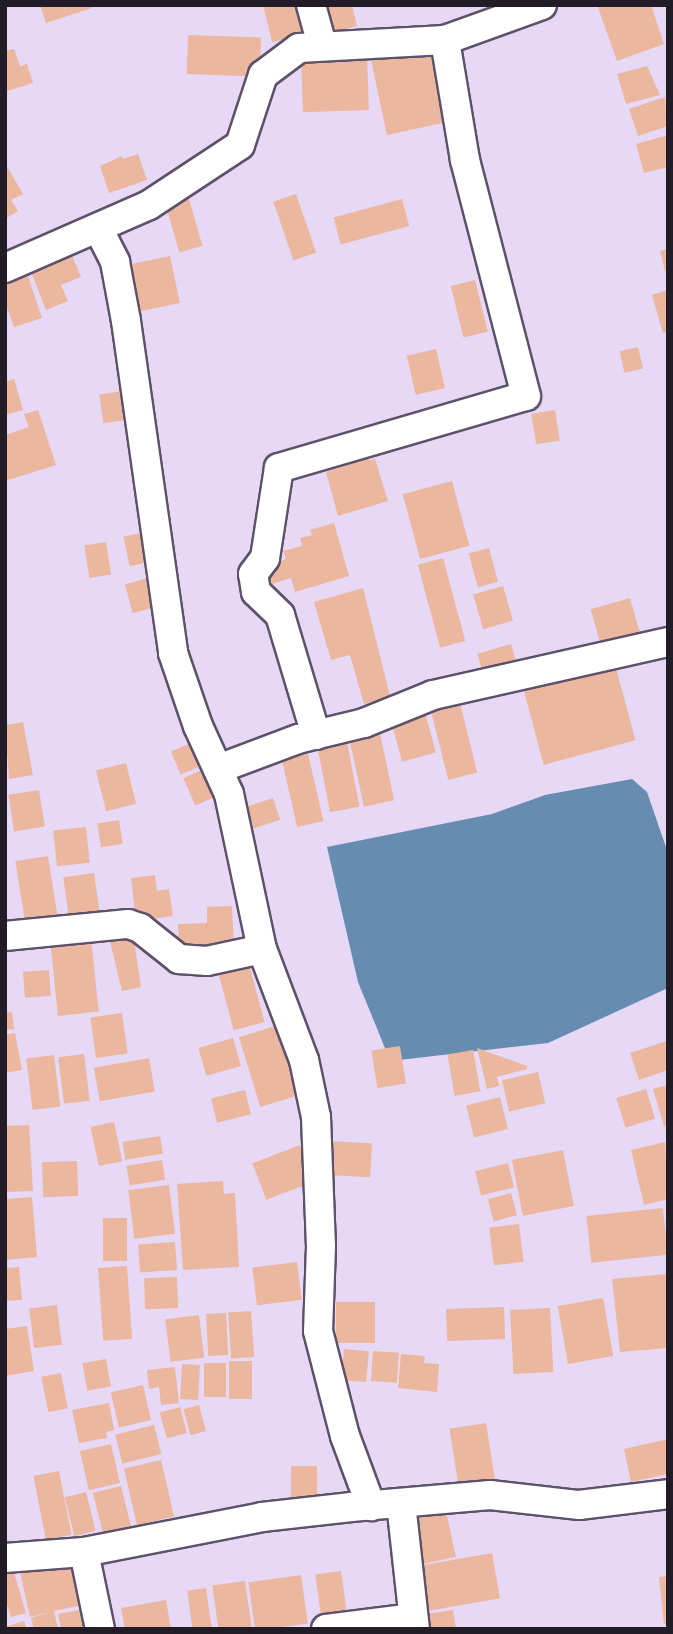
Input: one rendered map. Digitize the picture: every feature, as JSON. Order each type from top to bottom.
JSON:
[{"type":"street","points":[[312,5],[322,46]]},
{"type":"street","points":[[5,268],[149,205],[240,145],[263,75],[299,48],[445,40],[542,5]]},
{"type":"street","points":[[316,735],[280,615],[256,592],[253,574],[265,558],[279,468],[526,396],[465,160],[445,40]]},
{"type":"street","points":[[98,228],[115,262],[126,321],[173,653],[229,794],[262,949],[304,1060],[316,1117],[321,1246],[318,1331],[345,1436],[371,1506]]},
{"type":"street","points":[[218,769],[316,735],[364,723],[433,695],[668,642]]},
{"type":"street","points":[[5,936],[128,924],[140,928],[179,959],[207,961],[262,949]]},
{"type":"street","points":[[5,1558],[84,1552],[262,1517],[401,1503],[489,1495],[579,1504],[668,1494]]},
{"type":"street","points":[[326,1629],[414,1623],[401,1503]]},
{"type":"street","points":[[84,1552],[100,1629]]},
{"type":"water","points":[[632,779],[647,792],[668,853],[668,988],[548,1043],[399,1060],[387,1053],[358,982],[327,847],[492,814],[545,795]]},
{"type":"building","points":[[40,5],[91,5],[92,8],[46,23]]},
{"type":"building","points":[[263,5],[304,5],[311,33],[272,42]]},
{"type":"building","points":[[320,5],[352,5],[357,26],[327,34]]},
{"type":"building","points":[[597,5],[651,5],[664,44],[617,61]]},
{"type":"building","points":[[188,35],[261,38],[260,77],[187,74]]},
{"type":"building","points":[[430,44],[447,122],[387,135],[370,57]]},
{"type":"building","points":[[14,49],[20,66],[27,64],[33,83],[7,91],[5,51]]},
{"type":"building","points":[[367,55],[369,110],[303,112],[301,57]]},
{"type":"building","points":[[647,66],[660,95],[626,104],[617,74]]},
{"type":"building","points":[[665,97],[668,126],[638,136],[629,109]]},
{"type":"building","points":[[668,135],[668,167],[644,173],[636,144]]},
{"type":"building","points":[[138,154],[147,180],[109,193],[100,166],[122,156],[123,159]]},
{"type":"building","points":[[5,163],[23,194],[11,200],[18,211],[5,219]]},
{"type":"building","points":[[187,192],[202,246],[179,252],[164,199]]},
{"type":"building","points":[[296,194],[316,253],[293,260],[273,202]]},
{"type":"building","points":[[402,199],[409,226],[341,244],[333,217]]},
{"type":"building","points":[[668,249],[668,270],[665,271],[660,251]]},
{"type":"building","points":[[70,251],[81,277],[61,285],[68,301],[46,310],[29,267]]},
{"type":"building","points":[[170,256],[180,303],[136,312],[126,265]]},
{"type":"building","points":[[26,270],[42,318],[14,327],[5,302],[5,277]]},
{"type":"building","points":[[475,280],[488,331],[464,337],[451,286]]},
{"type":"building","points":[[668,290],[668,332],[663,333],[652,295]]},
{"type":"building","points":[[638,347],[643,368],[624,373],[619,351]]},
{"type":"building","points":[[436,349],[445,388],[416,395],[407,356]]},
{"type":"building","points":[[14,379],[23,410],[5,415],[5,382]]},
{"type":"building","points":[[124,391],[128,420],[103,423],[99,394]]},
{"type":"building","points":[[38,410],[56,465],[5,481],[5,435],[29,427],[24,414]]},
{"type":"building","points":[[555,410],[560,441],[536,444],[531,414]]},
{"type":"building","points":[[367,452],[369,460],[375,459],[388,501],[338,516],[326,472],[351,464],[348,457]]},
{"type":"building","points":[[452,481],[469,546],[420,559],[403,494]]},
{"type":"building","points":[[334,523],[349,576],[295,592],[291,578],[272,584],[266,565],[286,559],[283,551],[302,546],[300,538],[312,535],[310,530]]},
{"type":"building","points":[[146,532],[152,561],[130,566],[124,537]]},
{"type":"building","points":[[106,542],[111,575],[89,578],[84,545]]},
{"type":"building","points":[[489,548],[498,582],[478,587],[469,553]]},
{"type":"building","points":[[443,558],[465,641],[440,648],[418,565]]},
{"type":"building","points":[[152,577],[160,606],[133,613],[125,584]]},
{"type":"building","points":[[503,586],[513,621],[483,629],[473,595]]},
{"type":"building","points":[[363,588],[390,696],[364,704],[350,655],[331,660],[314,602]]},
{"type":"building","points":[[630,598],[642,640],[603,652],[591,609]]},
{"type":"building","points":[[511,644],[517,665],[483,675],[477,654]]},
{"type":"building","points":[[615,664],[635,740],[544,765],[523,689]]},
{"type":"building","points":[[458,695],[477,773],[448,780],[429,702]]},
{"type":"building","points":[[425,712],[436,753],[402,762],[391,721]]},
{"type":"building","points":[[23,722],[33,775],[9,779],[5,725]]},
{"type":"building","points":[[378,724],[394,800],[364,807],[348,730]]},
{"type":"building","points":[[345,732],[360,807],[330,812],[316,738]]},
{"type":"building","points":[[193,742],[203,765],[181,774],[171,751]]},
{"type":"building","points":[[306,745],[324,821],[297,827],[280,751]]},
{"type":"building","points":[[126,763],[136,804],[106,811],[96,770]]},
{"type":"building","points":[[206,768],[218,795],[195,806],[183,778]]},
{"type":"building","points":[[39,790],[45,827],[14,831],[8,795]]},
{"type":"building","points":[[273,798],[280,820],[244,832],[237,810]]},
{"type":"building","points":[[119,820],[123,844],[101,847],[97,823]]},
{"type":"building","points":[[86,827],[90,863],[57,866],[53,830]]},
{"type":"building","points":[[48,856],[59,925],[26,930],[15,861]]},
{"type":"building","points":[[94,873],[100,918],[70,922],[63,877]]},
{"type":"building","points":[[155,875],[157,891],[169,889],[173,916],[136,921],[131,878]]},
{"type":"building","points":[[232,906],[234,947],[179,949],[178,924],[207,923],[207,907]]},
{"type":"building","points":[[132,927],[141,987],[122,991],[108,933]]},
{"type":"building","points":[[91,938],[99,1012],[58,1016],[50,942]]},
{"type":"building","points":[[249,964],[265,1022],[234,1030],[218,972]]},
{"type":"building","points":[[49,970],[51,996],[25,998],[23,972]]},
{"type":"building","points":[[12,1012],[14,1029],[5,1030],[5,1013]]},
{"type":"building","points":[[122,1013],[128,1054],[96,1058],[90,1017]]},
{"type":"building","points":[[282,1024],[303,1094],[260,1107],[239,1037]]},
{"type":"building","points":[[15,1033],[22,1070],[5,1073],[5,1035]]},
{"type":"building","points":[[233,1038],[241,1066],[206,1076],[198,1048]]},
{"type":"building","points":[[667,1041],[668,1070],[639,1080],[630,1053]]},
{"type":"building","points":[[400,1046],[406,1084],[377,1088],[371,1051]]},
{"type":"building","points":[[477,1048],[527,1066],[527,1069],[497,1077],[499,1086],[487,1089]]},
{"type":"building","points":[[473,1050],[480,1091],[455,1096],[447,1055]]},
{"type":"building","points":[[84,1054],[90,1101],[64,1104],[58,1057]]},
{"type":"building","points":[[54,1055],[60,1107],[33,1110],[26,1058]]},
{"type":"building","points":[[149,1058],[155,1091],[100,1101],[94,1068]]},
{"type":"building","points":[[538,1072],[545,1103],[509,1112],[502,1080]]},
{"type":"building","points":[[668,1085],[668,1125],[664,1126],[653,1089]]},
{"type":"building","points":[[646,1089],[655,1119],[625,1128],[616,1098]]},
{"type":"building","points":[[245,1090],[251,1114],[217,1123],[211,1098]]},
{"type":"building","points":[[500,1097],[508,1129],[474,1137],[466,1105]]},
{"type":"building","points":[[114,1122],[122,1161],[99,1166],[91,1127]]},
{"type":"building","points":[[29,1125],[33,1191],[5,1192],[5,1126]]},
{"type":"building","points":[[160,1136],[163,1154],[125,1160],[122,1142]]},
{"type":"building","points":[[329,1141],[372,1143],[370,1177],[327,1175]]},
{"type":"building","points":[[665,1142],[668,1199],[644,1205],[631,1150]]},
{"type":"building","points":[[300,1145],[314,1181],[266,1200],[252,1163]]},
{"type":"building","points":[[563,1150],[574,1206],[523,1216],[512,1160]]},
{"type":"building","points":[[162,1160],[165,1180],[130,1185],[126,1166]]},
{"type":"building","points":[[77,1161],[78,1196],[43,1197],[42,1162]]},
{"type":"building","points":[[508,1163],[514,1187],[481,1195],[475,1171]]},
{"type":"building","points":[[223,1181],[224,1194],[235,1193],[239,1267],[183,1270],[177,1184]]},
{"type":"building","points":[[169,1185],[175,1234],[134,1239],[128,1190]]},
{"type":"building","points":[[511,1193],[517,1215],[494,1221],[488,1199]]},
{"type":"building","points":[[32,1197],[37,1257],[5,1260],[5,1199]]},
{"type":"building","points":[[663,1208],[668,1255],[591,1263],[586,1216]]},
{"type":"building","points":[[103,1218],[127,1218],[127,1261],[103,1261]]},
{"type":"building","points":[[519,1224],[524,1262],[494,1265],[489,1228]]},
{"type":"building","points":[[175,1242],[177,1270],[140,1273],[138,1245]]},
{"type":"building","points":[[297,1262],[302,1300],[257,1305],[252,1267]]},
{"type":"building","points":[[127,1266],[132,1339],[103,1341],[98,1268]]},
{"type":"building","points":[[19,1267],[22,1300],[5,1301],[5,1268]]},
{"type":"building","points":[[668,1274],[668,1348],[620,1352],[612,1279]]},
{"type":"building","points":[[177,1277],[178,1308],[145,1309],[144,1278]]},
{"type":"building","points":[[603,1298],[613,1356],[568,1364],[558,1306]]},
{"type":"building","points":[[336,1302],[375,1302],[375,1343],[336,1343]]},
{"type":"building","points":[[57,1305],[62,1345],[34,1348],[29,1308]]},
{"type":"building","points":[[504,1307],[505,1339],[447,1341],[446,1309]]},
{"type":"building","points":[[550,1308],[553,1372],[513,1374],[510,1310]]},
{"type":"building","points":[[251,1311],[254,1357],[231,1358],[228,1313]]},
{"type":"building","points":[[226,1313],[228,1355],[208,1356],[206,1314]]},
{"type":"building","points":[[199,1315],[204,1358],[170,1362],[165,1319]]},
{"type":"building","points":[[27,1326],[34,1371],[5,1376],[5,1329]]},
{"type":"building","points":[[344,1349],[369,1351],[366,1382],[341,1380]]},
{"type":"building","points":[[373,1351],[399,1353],[397,1383],[371,1381]]},
{"type":"building","points":[[401,1354],[425,1356],[424,1363],[439,1364],[437,1392],[398,1388]]},
{"type":"building","points":[[106,1359],[111,1387],[87,1391],[82,1363]]},
{"type":"building","points":[[229,1361],[252,1361],[252,1399],[229,1399]]},
{"type":"building","points":[[204,1363],[226,1363],[226,1397],[204,1397]]},
{"type":"building","points":[[182,1364],[200,1365],[198,1400],[180,1399]]},
{"type":"building","points":[[175,1367],[179,1403],[161,1405],[159,1387],[149,1389],[147,1370]]},
{"type":"building","points":[[61,1373],[68,1408],[48,1412],[41,1377]]},
{"type":"building","points":[[143,1385],[151,1420],[119,1428],[111,1392]]},
{"type":"building","points":[[109,1403],[114,1430],[106,1432],[107,1438],[79,1443],[72,1410]]},
{"type":"building","points":[[199,1405],[206,1431],[191,1435],[184,1409]]},
{"type":"building","points":[[180,1407],[187,1433],[167,1439],[160,1412]]},
{"type":"building","points":[[486,1423],[495,1481],[459,1487],[449,1429]]},
{"type":"building","points":[[154,1425],[161,1454],[122,1464],[115,1435]]},
{"type":"building","points":[[668,1439],[668,1474],[631,1482],[624,1449]]},
{"type":"building","points":[[111,1444],[120,1483],[89,1490],[80,1451]]},
{"type":"building","points":[[161,1460],[174,1517],[137,1525],[124,1469]]},
{"type":"building","points":[[291,1466],[317,1466],[317,1497],[291,1497]]},
{"type":"building","points":[[59,1471],[71,1535],[46,1540],[33,1476]]},
{"type":"building","points":[[121,1486],[131,1526],[103,1533],[93,1493]]},
{"type":"building","points":[[86,1492],[96,1531],[74,1536],[65,1497]]},
{"type":"building","points":[[445,1506],[456,1557],[422,1564],[411,1513]]},
{"type":"building","points":[[492,1553],[500,1598],[420,1612],[412,1567]]},
{"type":"building","points":[[77,1555],[87,1604],[54,1611],[58,1629],[34,1629],[31,1618],[50,1612],[30,1617],[19,1567]]},
{"type":"building","points":[[12,1566],[26,1613],[11,1617],[5,1598],[5,1568]]},
{"type":"building","points":[[341,1571],[348,1619],[322,1622],[315,1575]]},
{"type":"building","points":[[301,1575],[308,1624],[255,1629],[249,1582]]},
{"type":"building","points":[[668,1576],[668,1623],[664,1624],[659,1577]]},
{"type":"building","points":[[245,1581],[252,1629],[218,1629],[212,1586]]},
{"type":"building","points":[[206,1588],[212,1629],[193,1629],[187,1591]]},
{"type":"building","points":[[166,1600],[171,1629],[125,1629],[121,1608]]},
{"type":"building","points":[[90,1608],[94,1629],[61,1629],[58,1614]]},
{"type":"building","points":[[453,1610],[456,1629],[422,1629],[420,1615]]},
{"type":"building","points":[[24,1621],[27,1629],[5,1629],[5,1627]]}]
